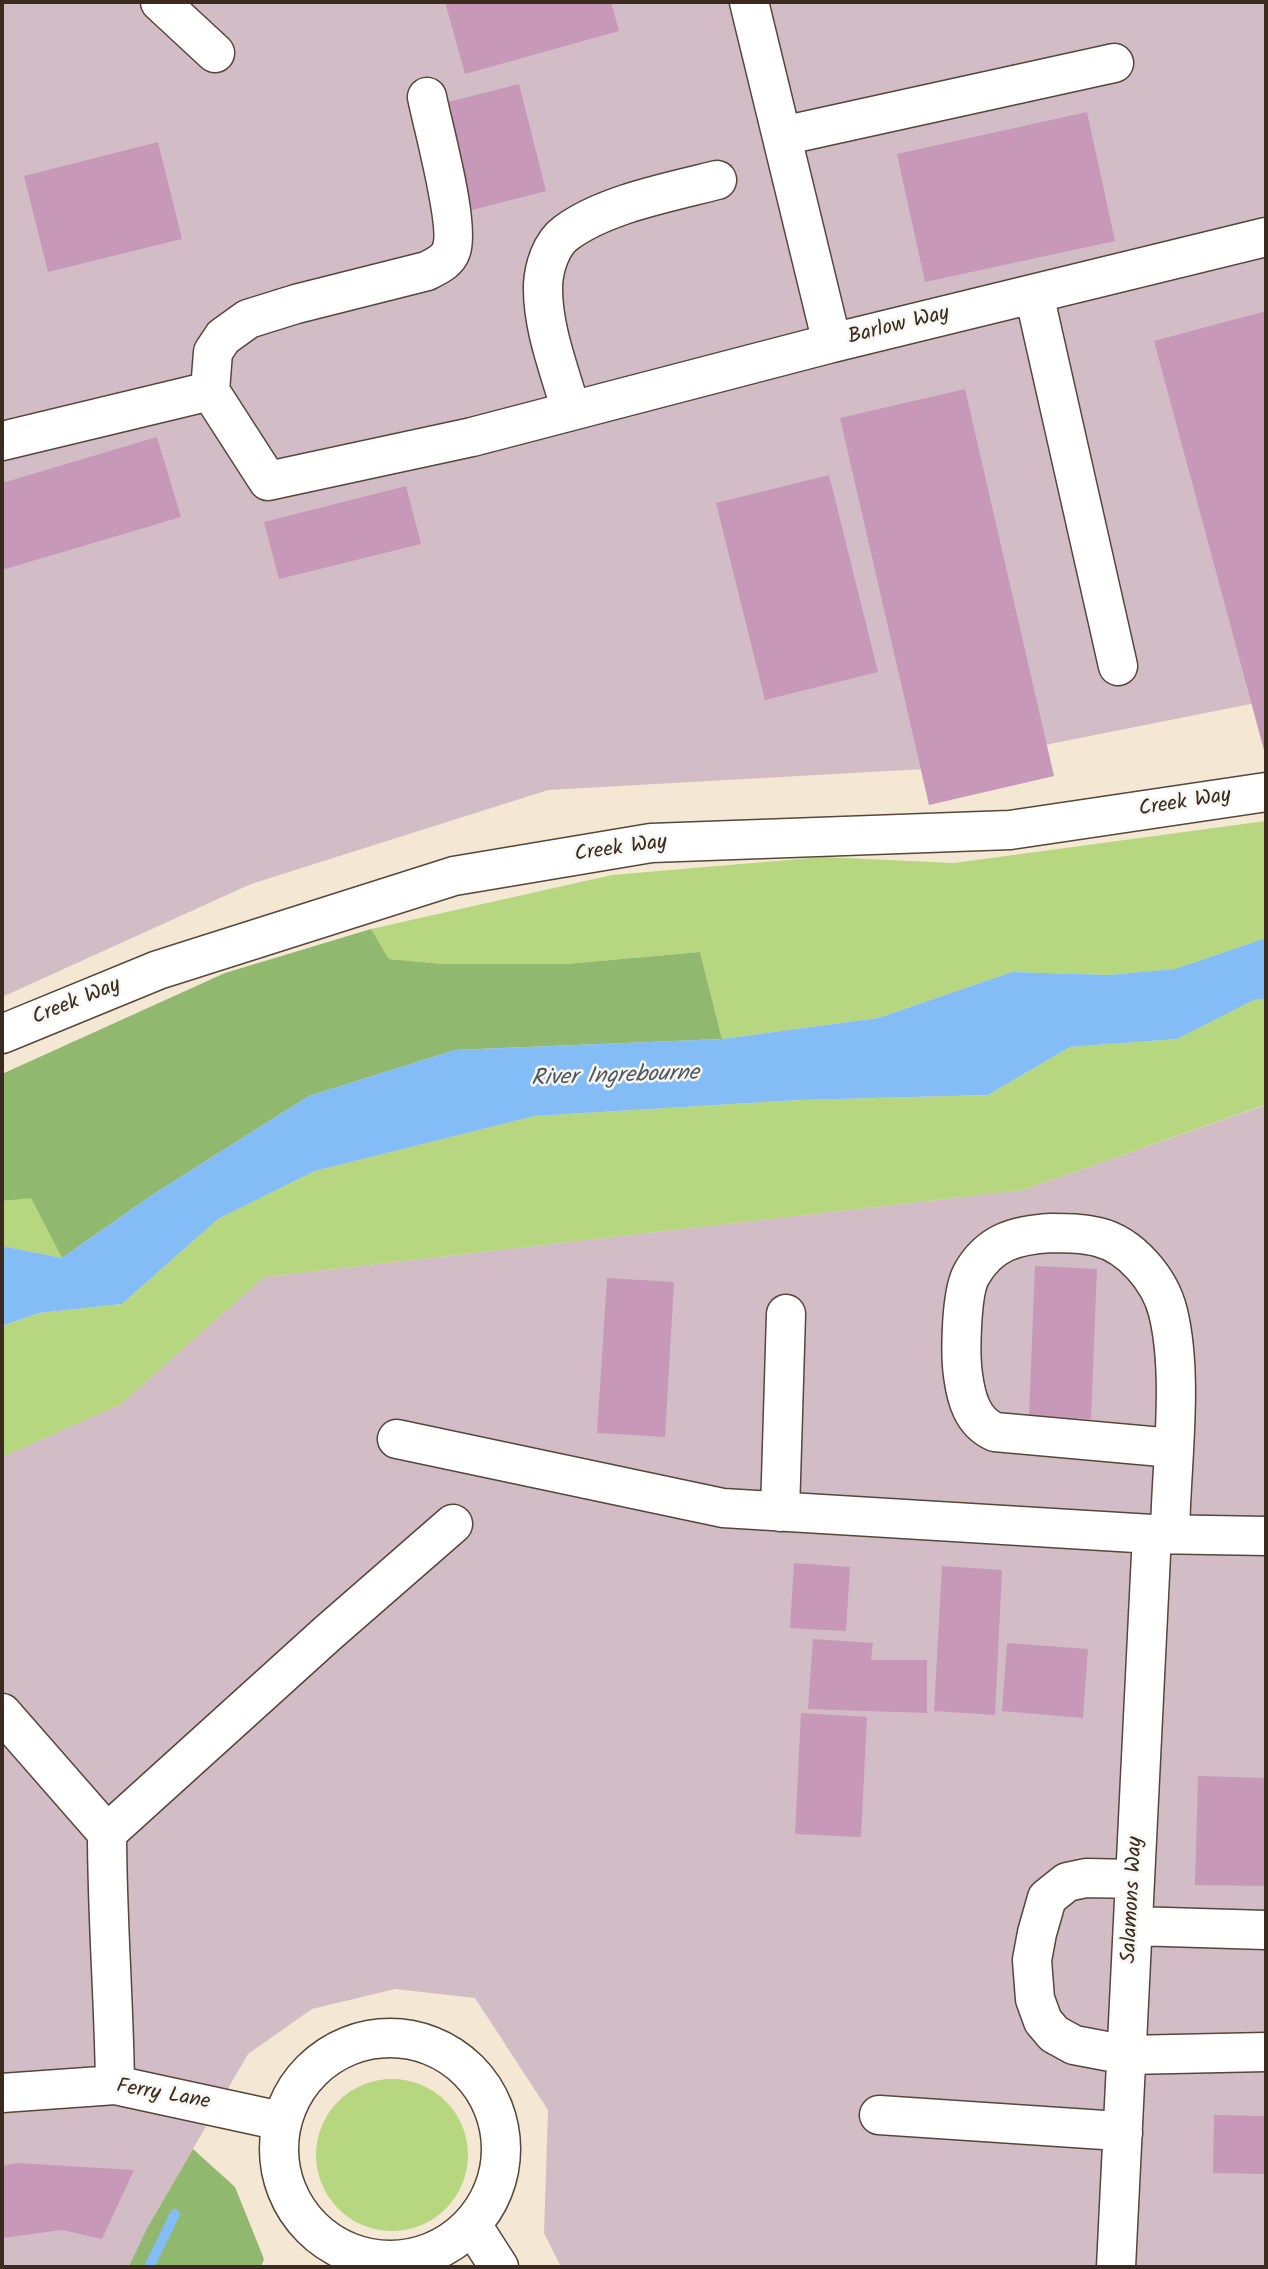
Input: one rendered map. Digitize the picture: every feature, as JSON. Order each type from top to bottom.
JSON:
[{"type":"street","points":[[160,2],[215,53]]},
{"type":"street","name":"Barlow Way","points":[[749,2],[832,344],[1266,236]]},
{"type":"street","points":[[782,136],[1114,63]]},
{"type":"street","points":[[427,97],[453,215],[452,250],[443,262],[427,271],[248,319],[223,337],[213,352],[210,391],[268,481],[472,437],[832,344]]},
{"type":"street","points":[[571,411],[547,325],[543,284],[550,252],[565,234],[616,207],[717,180]]},
{"type":"street","points":[[1034,294],[1118,666]]},
{"type":"street","points":[[2,441],[210,391]]},
{"type":"street","name":"Creek Way","points":[[2,1034],[158,970],[454,876],[651,843],[1010,830],[1266,792]]},
{"type":"street","points":[[1074,1232],[1101,1238],[1132,1255],[1154,1280],[1167,1309],[1174,1342],[1173,1448],[995,1432],[985,1427],[976,1417],[965,1393],[961,1357],[965,1298],[970,1277],[993,1249],[1011,1238],[1074,1232]]},
{"type":"street","points":[[779,1512],[786,1314]]},
{"type":"street","points":[[397,1439],[723,1508],[1161,1534],[1266,1536]]},
{"type":"street","name":"Salamons Way","points":[[1116,2267],[1135,1879],[1161,1534],[1173,1448]]},
{"type":"street","points":[[107,1833],[453,1524]]},
{"type":"street","points":[[2,1713],[107,1833],[107,1916],[114,2003],[115,2085]]},
{"type":"street","points":[[1135,1879],[1086,1878],[1067,1882],[1047,1898],[1032,1960],[1035,1999],[1043,2021],[1054,2034],[1074,2045],[1126,2055],[1266,2052]]},
{"type":"street","points":[[1133,1926],[1266,1930]]},
{"type":"street","points":[[391,2036],[427,2043],[459,2060],[484,2088],[499,2121],[501,2159],[492,2194],[472,2225],[441,2249],[405,2260],[324,2255],[286,2190],[278,2156],[281,2121],[296,2087],[322,2060],[354,2042],[391,2036]]},
{"type":"street","name":"Ferry Lane","points":[[2,2093],[115,2085],[281,2121]]},
{"type":"street","points":[[879,2115],[1123,2133]]},
{"type":"street","points":[[472,2225],[499,2267]]},
{"type":"shaded area","points":[[2,2],[1266,2],[1266,701],[924,769],[548,790],[251,884],[2,997]]},
{"type":"shaded area","points":[[1265,1105],[1266,2267],[561,2267],[544,2233],[548,2110],[475,1998],[395,1989],[312,2009],[248,2054],[146,2230],[130,2267],[2,2267],[2,1457],[121,1404],[264,1277],[1023,1190]]},
{"type":"green space","points":[[1266,821],[1266,938],[1175,969],[1108,975],[1012,972],[878,1018],[722,1039],[700,952],[566,964],[443,964],[389,959],[371,929],[612,875],[823,857],[954,863]]},
{"type":"green space","points":[[371,929],[389,959],[443,964],[566,964],[700,952],[722,1039],[455,1050],[309,1096],[152,1195],[62,1258],[31,1198],[2,1201],[2,1074],[225,973]]},
{"type":"green space","points":[[1256,999],[1266,999],[1266,1115],[1264,1105],[1023,1190],[264,1277],[121,1404],[2,1457],[2,1326],[39,1313],[122,1304],[218,1219],[315,1171],[535,1116],[799,1100],[988,1095],[1070,1047],[1177,1039]]},
{"type":"green space","points":[[31,1197],[62,1258],[2,1246],[2,1201]]},
{"type":"green space","points":[[392,2079],[421,2085],[446,2101],[462,2126],[468,2155],[462,2184],[446,2209],[421,2225],[392,2231],[363,2225],[338,2209],[322,2184],[316,2155],[322,2126],[338,2101],[363,2085]]},
{"type":"green space","points":[[193,2149],[235,2187],[264,2259],[261,2267],[129,2267],[146,2230]]},
{"type":"water","name":"River Ingrebourne","points":[[1266,938],[1266,999],[1256,999],[1177,1039],[1070,1047],[988,1095],[799,1100],[535,1116],[315,1171],[218,1219],[122,1304],[39,1313],[2,1326],[2,1246],[62,1258],[152,1195],[309,1096],[455,1050],[722,1039],[878,1018],[1012,972],[1108,975],[1175,969]]},
{"type":"building","points":[[445,2],[611,2],[619,31],[465,74]]},
{"type":"building","points":[[519,84],[546,191],[468,211],[440,104]]},
{"type":"building","points":[[1087,112],[1115,241],[925,282],[897,154]]},
{"type":"building","points":[[158,142],[182,239],[48,272],[24,176]]},
{"type":"building","points":[[1266,311],[1266,754],[1265,754],[1154,341]]},
{"type":"building","points":[[965,389],[1054,776],[929,805],[840,418]]},
{"type":"building","points":[[157,437],[181,517],[2,570],[2,483]]},
{"type":"building","points":[[829,475],[878,672],[765,700],[716,503]]},
{"type":"building","points":[[406,486],[421,544],[279,579],[264,522]]},
{"type":"building","points":[[1035,1266],[1097,1269],[1091,1419],[1029,1416]]},
{"type":"building","points":[[607,1278],[674,1282],[665,1437],[597,1433]]},
{"type":"building","points":[[794,1563],[850,1567],[846,1631],[790,1628]]},
{"type":"building","points":[[942,1566],[1002,1570],[995,1715],[934,1711]]},
{"type":"building","points":[[813,1639],[873,1643],[871,1660],[927,1660],[927,1713],[808,1709]]},
{"type":"building","points":[[1007,1643],[1088,1649],[1083,1718],[1002,1711]]},
{"type":"building","points":[[801,1713],[867,1717],[861,1837],[795,1834]]},
{"type":"building","points":[[1198,1776],[1266,1778],[1266,1886],[1195,1885]]},
{"type":"building","points":[[1214,2115],[1266,2116],[1266,2174],[1213,2173]]},
{"type":"building","points":[[17,2163],[134,2170],[102,2239],[62,2230],[2,2238],[2,2166]]},
{"type":"waterway","points":[[149,2267],[175,2214]]}]
